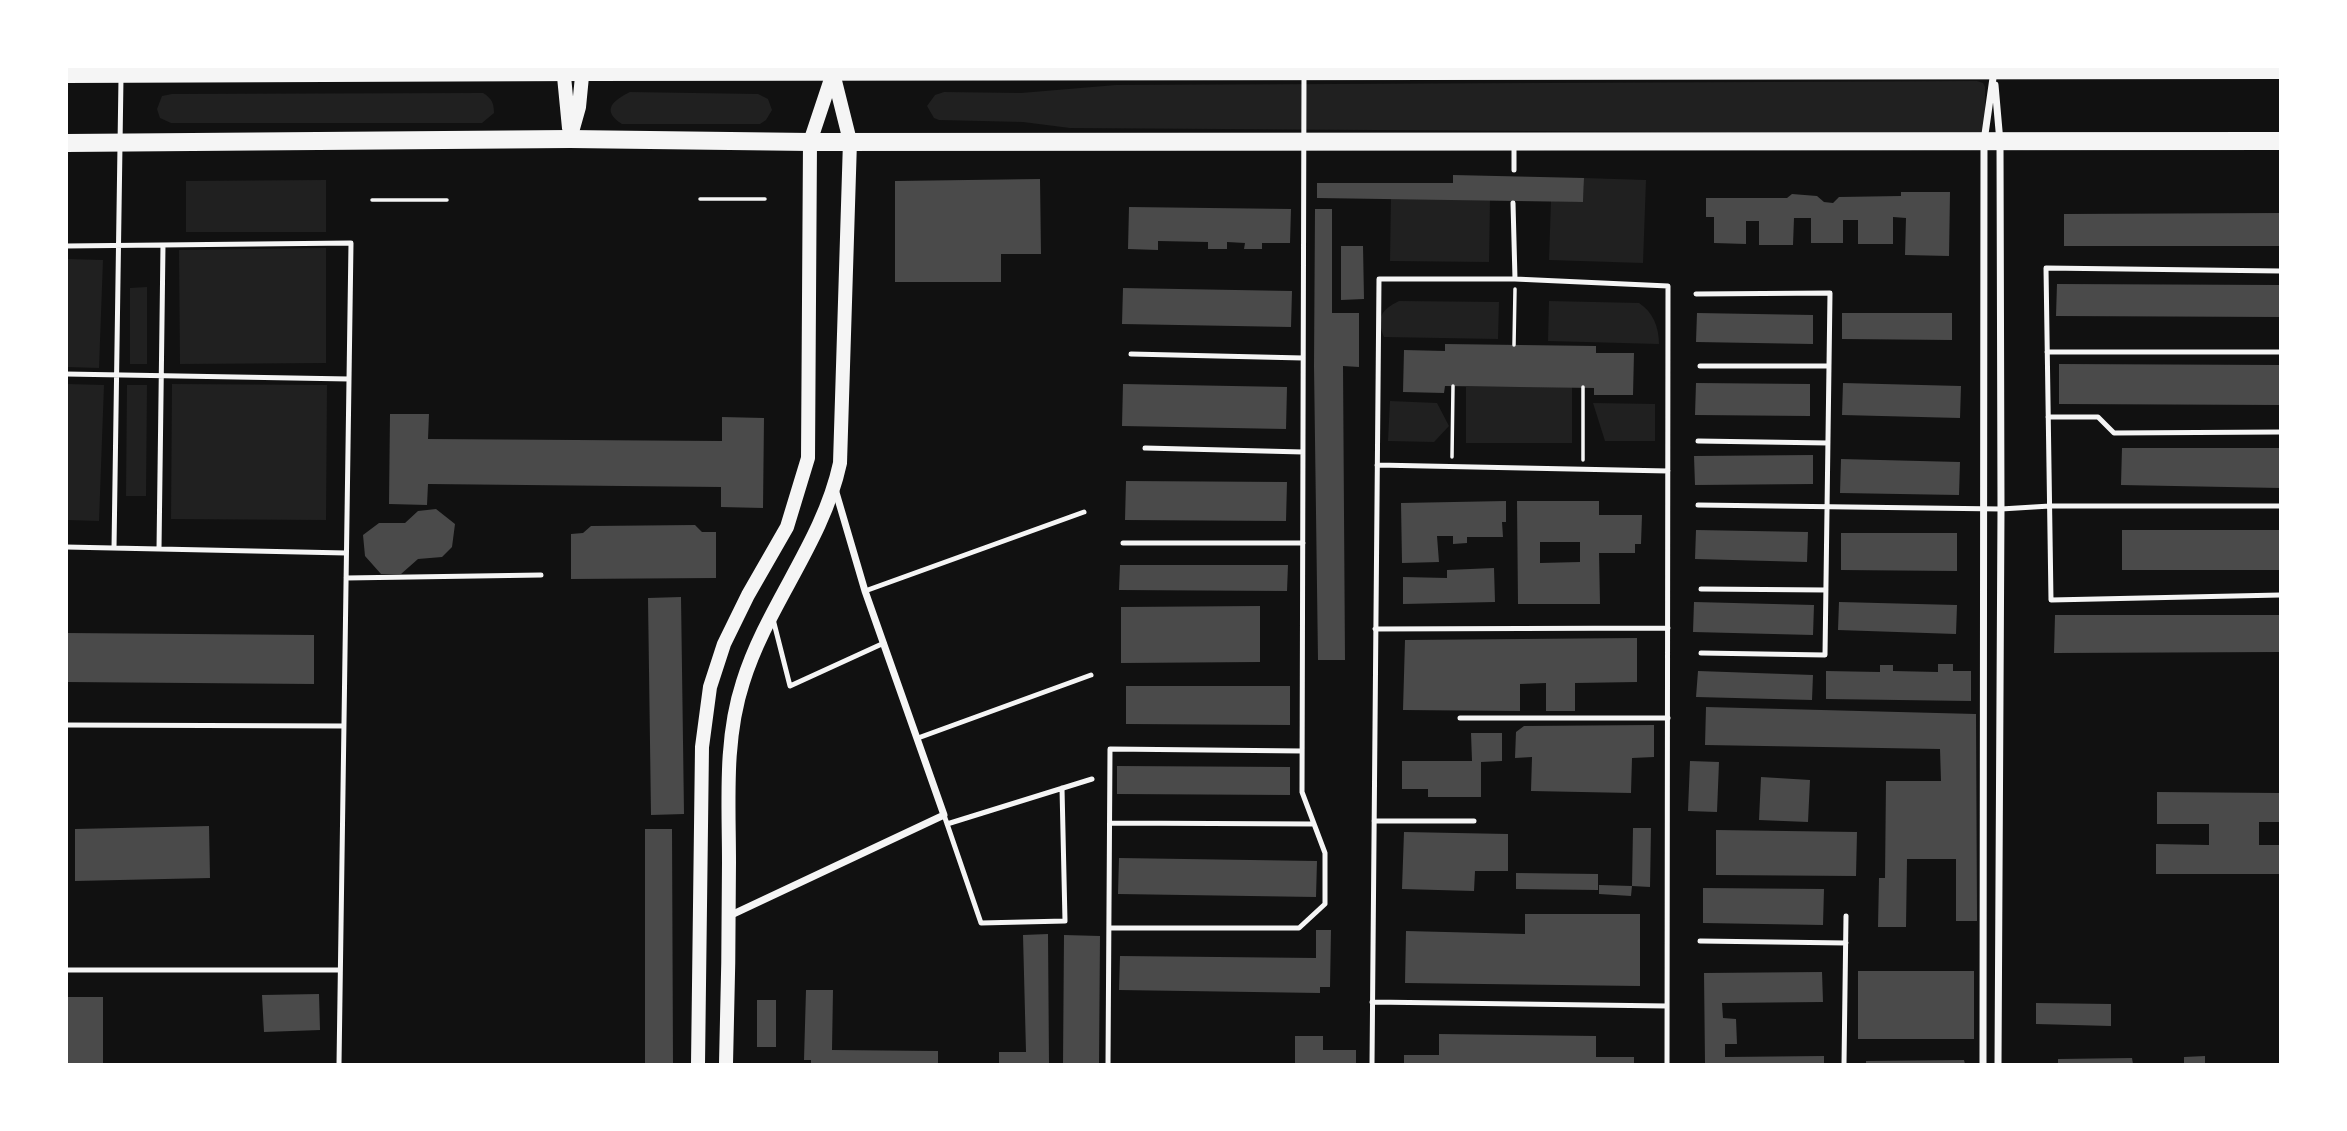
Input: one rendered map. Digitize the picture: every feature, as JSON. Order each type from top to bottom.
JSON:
[{"type":"main road","points":[[563,69],[570,139]]},
{"type":"main road","points":[[66,75],[563,69],[833,72],[1164,69],[1304,72],[2280,70]]},
{"type":"main road","points":[[570,139],[579,107],[583,69]]},
{"type":"main road","points":[[726,1065],[729,747],[742,683],[755,649],[813,540],[834,488],[840,463],[850,141],[833,72]]},
{"type":"main road","points":[[698,1065],[702,747],[710,687],[724,644],[787,527],[808,458],[810,142],[833,72]]},
{"type":"main road","points":[[66,143],[570,139],[810,142],[2280,141]]},
{"type":"street","points":[[1983,1065],[1985,509],[1994,70]]},
{"type":"street","points":[[1994,70],[1992,141],[2001,509],[1998,1065]]},
{"type":"street","points":[[729,916],[944,815],[865,591],[834,488]]},
{"type":"lane","points":[[1109,928],[1299,929],[1325,904],[1325,853],[1302,792],[1304,72]]},
{"type":"lane","points":[[114,548],[121,74]]},
{"type":"lane","points":[[1514,142],[1514,170]]},
{"type":"lane","points":[[1513,203],[1515,279]]},
{"type":"lane","points":[[66,246],[351,243],[338,1065]]},
{"type":"lane","points":[[159,549],[163,245]]},
{"type":"lane","points":[[2280,271],[2046,268],[2051,600],[2280,595]]},
{"type":"lane","points":[[1372,1065],[1379,279],[1515,279],[1668,286],[1667,1065]]},
{"type":"lane","points":[[1696,295],[1830,293],[1825,655],[1701,653]]},
{"type":"lane","points":[[2048,352],[2280,352]]},
{"type":"lane","points":[[1131,354],[1303,358]]},
{"type":"lane","points":[[1700,366],[1829,366]]},
{"type":"lane","points":[[66,374],[349,379]]},
{"type":"lane","points":[[2049,417],[2098,417],[2114,433],[2280,432]]},
{"type":"lane","points":[[1698,441],[1828,443]]},
{"type":"lane","points":[[1145,449],[1303,452]]},
{"type":"lane","points":[[1377,465],[1668,471]]},
{"type":"lane","points":[[1699,505],[1985,509],[2050,506],[2280,506]]},
{"type":"lane","points":[[865,591],[1084,512]]},
{"type":"lane","points":[[1123,542],[1303,543]]},
{"type":"lane","points":[[66,547],[346,553]]},
{"type":"lane","points":[[346,578],[541,575]]},
{"type":"lane","points":[[1701,589],[1826,590]]},
{"type":"lane","points":[[772,616],[790,686],[884,643]]},
{"type":"lane","points":[[1375,629],[1668,628]]},
{"type":"lane","points":[[918,738],[1091,675]]},
{"type":"lane","points":[[1460,718],[1668,718]]},
{"type":"lane","points":[[66,725],[344,726]]},
{"type":"lane","points":[[1108,1065],[1110,749],[1302,751]]},
{"type":"lane","points":[[947,824],[1091,779]]},
{"type":"lane","points":[[944,815],[981,923],[1065,921],[1062,788]]},
{"type":"lane","points":[[1374,821],[1474,821]]},
{"type":"lane","points":[[1110,823],[1314,824]]},
{"type":"lane","points":[[1844,1065],[1846,916]]},
{"type":"lane","points":[[1700,941],[1846,943]]},
{"type":"lane","points":[[66,970],[340,970]]},
{"type":"lane","points":[[1372,1002],[1667,1006]]},
{"type":"path","points":[[699,199],[765,199]]},
{"type":"path","points":[[372,200],[447,200]]},
{"type":"path","points":[[1514,345],[1515,279]]},
{"type":"path","points":[[1452,466],[1453,386]]},
{"type":"path","points":[[1583,387],[1583,469]]},
{"type":"shaded area","points":[[1977,81],[1985,87],[1985,127],[1983,132],[1978,134],[1070,128],[1023,122],[939,120],[934,118],[927,106],[935,95],[944,92],[1021,93],[1116,85]]},
{"type":"shaded area","points":[[630,92],[758,94],[768,99],[772,110],[760,124],[622,124],[612,114],[612,106]]},
{"type":"shaded area","points":[[483,93],[492,101],[494,113],[482,123],[171,123],[160,118],[157,109],[162,96],[172,94]]},
{"type":"shaded area","points":[[1584,178],[1646,180],[1643,263],[1549,260],[1551,201],[1583,202]]},
{"type":"shaded area","points":[[326,180],[326,232],[186,232],[186,181]]},
{"type":"shaded area","points":[[1391,198],[1490,200],[1489,262],[1390,261]]},
{"type":"shaded area","points":[[326,248],[326,363],[180,364],[179,250]]},
{"type":"shaded area","points":[[67,259],[103,260],[99,368],[67,367]]},
{"type":"shaded area","points":[[147,287],[147,364],[130,364],[130,288]]},
{"type":"shaded area","points":[[1399,301],[1499,302],[1498,339],[1384,337],[1380,325],[1382,315]]},
{"type":"shaded area","points":[[1549,301],[1639,303],[1654,320],[1659,344],[1548,341]]},
{"type":"shaded area","points":[[67,384],[104,385],[99,521],[67,520]]},
{"type":"shaded area","points":[[172,384],[327,385],[326,520],[171,519]]},
{"type":"shaded area","points":[[127,385],[147,385],[146,496],[126,496]]},
{"type":"shaded area","points":[[1466,387],[1572,387],[1572,443],[1466,443]]},
{"type":"shaded area","points":[[1390,401],[1437,403],[1449,426],[1434,442],[1388,441]]},
{"type":"shaded area","points":[[1593,403],[1655,404],[1655,441],[1605,441]]},
{"type":"building","points":[[1453,175],[1584,178],[1583,202],[1317,198],[1317,183],[1453,183]]},
{"type":"building","points":[[1040,179],[1041,254],[1001,254],[1001,282],[895,282],[895,181]]},
{"type":"building","points":[[1901,192],[1950,192],[1949,256],[1905,255],[1906,218],[1893,217],[1893,244],[1858,244],[1858,220],[1843,220],[1843,243],[1811,243],[1811,218],[1794,218],[1793,245],[1759,245],[1759,221],[1746,221],[1746,244],[1714,243],[1714,217],[1706,217],[1706,198],[1787,198],[1792,194],[1817,196],[1824,202],[1833,203],[1839,197],[1901,196]]},
{"type":"building","points":[[1129,207],[1291,209],[1290,243],[1262,243],[1262,249],[1244,249],[1245,243],[1227,242],[1227,249],[1208,249],[1208,242],[1158,241],[1158,250],[1128,249]]},
{"type":"building","points":[[1315,209],[1332,209],[1332,313],[1359,313],[1359,367],[1343,366],[1345,660],[1318,660]]},
{"type":"building","points":[[2280,213],[2280,246],[2064,246],[2064,214]]},
{"type":"building","points":[[1341,246],[1363,246],[1364,299],[1341,300]]},
{"type":"building","points":[[2057,284],[2280,285],[2280,317],[2056,316]]},
{"type":"building","points":[[1123,288],[1292,291],[1291,327],[1122,324]]},
{"type":"building","points":[[1697,313],[1813,315],[1813,344],[1696,342]]},
{"type":"building","points":[[1842,313],[1952,313],[1952,340],[1842,339]]},
{"type":"building","points":[[1445,344],[1596,346],[1596,353],[1634,353],[1633,395],[1594,395],[1594,388],[1445,386],[1444,393],[1403,392],[1404,350],[1445,351]]},
{"type":"building","points":[[2059,364],[2280,365],[2280,405],[2059,404]]},
{"type":"building","points":[[1696,383],[1810,384],[1810,416],[1695,415]]},
{"type":"building","points":[[1843,383],[1961,386],[1960,418],[1842,415]]},
{"type":"building","points":[[1123,384],[1287,387],[1286,429],[1122,426]]},
{"type":"building","points":[[390,414],[429,414],[428,439],[722,441],[722,417],[764,418],[763,508],[721,507],[721,487],[428,484],[427,505],[389,504]]},
{"type":"building","points":[[2122,448],[2280,448],[2280,488],[2121,485]]},
{"type":"building","points":[[1813,455],[1813,484],[1695,485],[1694,456]]},
{"type":"building","points":[[1841,459],[1960,462],[1959,495],[1840,493]]},
{"type":"building","points":[[1126,481],[1287,482],[1286,521],[1125,520]]},
{"type":"building","points":[[1506,501],[1506,522],[1502,522],[1503,537],[1467,537],[1467,543],[1453,544],[1453,536],[1437,536],[1439,562],[1402,563],[1401,503]]},
{"type":"building","points":[[1517,501],[1599,501],[1599,515],[1642,515],[1641,544],[1635,544],[1635,553],[1599,553],[1600,604],[1518,604]],"holes":[[[1540,542],[1580,542],[1580,562],[1540,563]]]},
{"type":"building","points":[[436,509],[455,524],[452,547],[442,557],[418,559],[401,574],[381,574],[365,556],[363,535],[379,523],[405,523],[418,511]]},
{"type":"building","points":[[695,525],[702,532],[716,532],[716,578],[571,579],[571,534],[583,533],[591,526]]},
{"type":"building","points":[[1696,530],[1808,532],[1807,562],[1695,559]]},
{"type":"building","points":[[2122,530],[2280,530],[2280,570],[2122,570]]},
{"type":"building","points":[[1841,533],[1957,533],[1957,571],[1841,570]]},
{"type":"building","points":[[1120,565],[1288,565],[1287,591],[1119,590]]},
{"type":"building","points":[[1494,568],[1495,602],[1403,604],[1403,577],[1447,578],[1447,570]]},
{"type":"building","points":[[681,597],[684,814],[651,815],[648,598]]},
{"type":"building","points":[[1694,602],[1814,605],[1813,635],[1693,632]]},
{"type":"building","points":[[1839,602],[1957,605],[1956,634],[1838,630]]},
{"type":"building","points":[[1260,606],[1260,662],[1121,663],[1121,607]]},
{"type":"building","points":[[2055,615],[2280,615],[2280,652],[2054,653]]},
{"type":"building","points":[[66,633],[314,635],[314,684],[66,682]]},
{"type":"building","points":[[1637,638],[1637,682],[1575,683],[1575,711],[1546,711],[1546,683],[1520,684],[1520,711],[1403,710],[1405,640]]},
{"type":"building","points":[[1938,664],[1953,664],[1953,671],[1971,671],[1971,701],[1826,699],[1826,671],[1880,672],[1880,665],[1893,665],[1893,671],[1938,672]]},
{"type":"building","points":[[1698,671],[1813,675],[1812,700],[1696,697]]},
{"type":"building","points":[[1126,686],[1290,686],[1290,725],[1126,724]]},
{"type":"building","points":[[1706,707],[1976,714],[1977,921],[1956,921],[1956,859],[1907,859],[1906,927],[1878,927],[1879,878],[1885,878],[1886,781],[1941,781],[1940,749],[1705,745]]},
{"type":"building","points":[[1654,725],[1654,757],[1632,758],[1631,793],[1531,791],[1532,757],[1515,758],[1516,732],[1524,726]]},
{"type":"building","points":[[1471,733],[1502,733],[1502,761],[1481,762],[1481,797],[1428,797],[1428,789],[1402,789],[1402,761],[1472,761]]},
{"type":"building","points":[[1690,761],[1719,762],[1717,812],[1688,811]]},
{"type":"building","points":[[1117,766],[1290,767],[1290,795],[1117,794]]},
{"type":"building","points":[[1761,777],[1810,780],[1808,822],[1759,820]]},
{"type":"building","points":[[2157,792],[2280,793],[2280,822],[2259,822],[2259,845],[2280,845],[2280,874],[2156,874],[2156,844],[2209,845],[2209,824],[2157,824]]},
{"type":"building","points":[[209,826],[210,878],[75,881],[75,829]]},
{"type":"building","points":[[1633,828],[1651,828],[1650,887],[1632,886]]},
{"type":"building","points":[[645,829],[672,829],[673,1064],[645,1064]]},
{"type":"building","points":[[1716,830],[1857,832],[1856,876],[1716,875]]},
{"type":"building","points":[[1404,832],[1508,834],[1508,871],[1475,871],[1474,891],[1402,889]]},
{"type":"building","points":[[1119,858],[1317,861],[1316,897],[1118,894]]},
{"type":"building","points":[[1516,873],[1598,874],[1598,890],[1516,889]]},
{"type":"building","points":[[1599,885],[1632,886],[1631,896],[1599,894]]},
{"type":"building","points":[[1703,888],[1824,889],[1823,925],[1703,923]]},
{"type":"building","points":[[1525,914],[1640,914],[1640,986],[1405,983],[1406,931],[1525,934]]},
{"type":"building","points":[[1316,930],[1331,930],[1330,987],[1320,987],[1320,993],[1119,990],[1120,956],[1316,958]]},
{"type":"building","points":[[1048,934],[1049,1064],[999,1064],[999,1052],[1026,1052],[1023,935]]},
{"type":"building","points":[[1064,935],[1100,936],[1099,1064],[1063,1064]]},
{"type":"building","points":[[1858,971],[1974,971],[1974,1039],[1858,1039]]},
{"type":"building","points":[[1822,972],[1823,1002],[1722,1003],[1723,1018],[1736,1019],[1737,1044],[1725,1044],[1725,1057],[1824,1056],[1824,1064],[1705,1064],[1704,973]]},
{"type":"building","points":[[806,990],[833,990],[832,1050],[938,1051],[938,1064],[811,1064],[811,1060],[804,1060]]},
{"type":"building","points":[[319,994],[320,1030],[264,1032],[262,995]]},
{"type":"building","points":[[67,997],[103,997],[103,1064],[67,1064]]},
{"type":"building","points":[[757,1000],[776,1000],[776,1047],[757,1047]]},
{"type":"building","points":[[2036,1003],[2111,1004],[2111,1026],[2036,1024]]},
{"type":"building","points":[[1439,1034],[1596,1036],[1596,1057],[1634,1057],[1634,1064],[1404,1064],[1404,1055],[1439,1055]]},
{"type":"building","points":[[1295,1036],[1323,1036],[1323,1050],[1356,1050],[1356,1064],[1295,1064]]},
{"type":"building","points":[[2205,1056],[2205,1064],[2184,1064],[2184,1057]]},
{"type":"building","points":[[2132,1058],[2133,1064],[2058,1064],[2058,1059]]},
{"type":"building","points":[[1964,1060],[1965,1064],[1866,1064],[1866,1061]]}]
